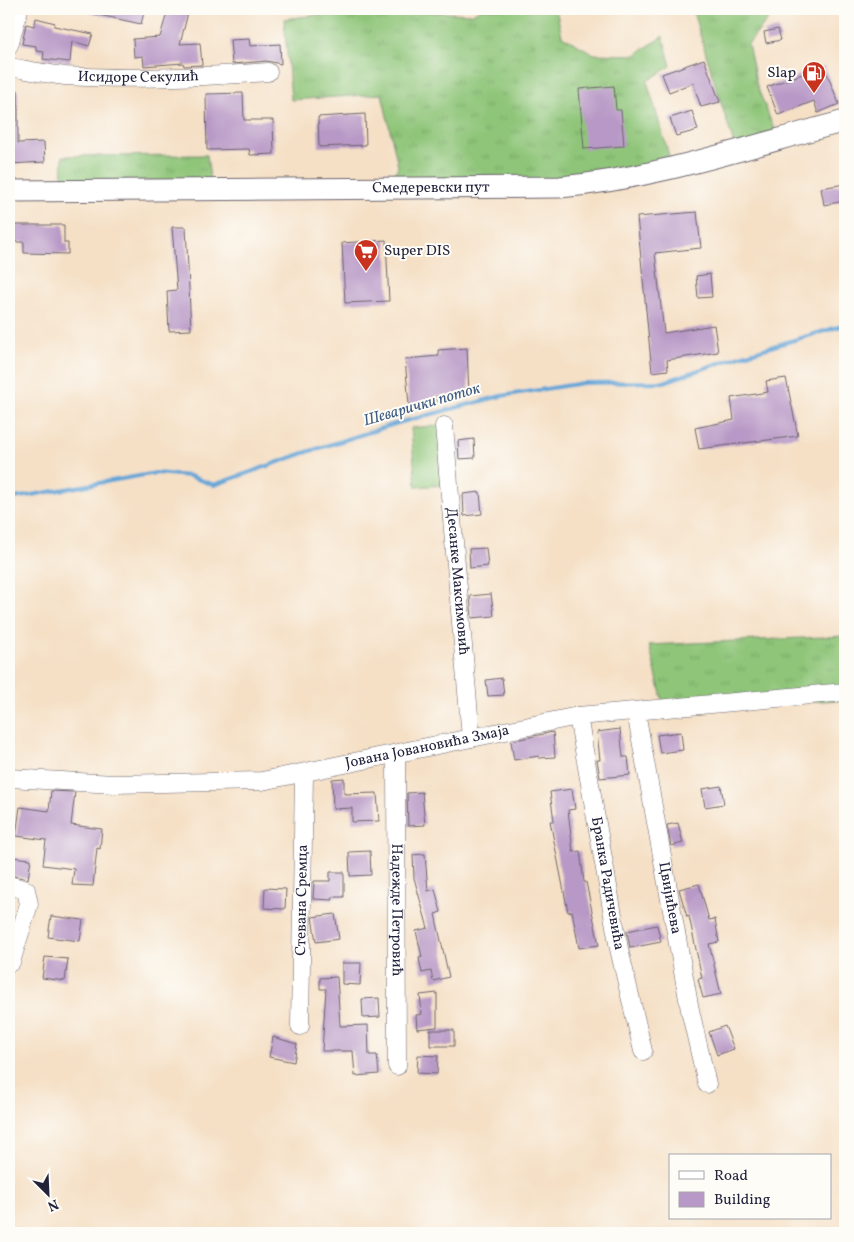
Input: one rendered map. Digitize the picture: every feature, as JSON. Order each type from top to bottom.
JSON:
[{"type":"main road","name":"Смедеревски пут","points":[[9,191],[560,187],[619,180],[673,169],[845,120]]},
{"type":"street","points":[[9,45],[19,9]]},
{"type":"street","name":"Исидоре Секулић","points":[[9,67],[64,76],[188,77],[268,72]]},
{"type":"street","name":"Десанке Максимовић","points":[[444,426],[471,738]]},
{"type":"street","name":"Јована Јовановића Змаја","points":[[9,778],[114,784],[254,782],[578,716],[845,692]]},
{"type":"street","name":"Цвијићева","points":[[636,712],[690,1010],[707,1084]]},
{"type":"street","name":"Бранка Радичевића","points":[[578,716],[619,949],[643,1051]]},
{"type":"street","name":"Надежде Петровић","points":[[396,754],[397,1066]]},
{"type":"street","name":"Стевана Сремца","points":[[300,1026],[304,773]]},
{"type":"street","points":[[9,885],[26,890],[29,904],[11,962]]},
{"type":"green space","points":[[363,9],[472,14],[481,9],[556,9],[562,36],[594,54],[635,55],[663,36],[671,66],[647,81],[673,169],[642,176],[390,187],[398,166],[382,94],[291,100],[284,19]]},
{"type":"green space","points":[[692,9],[794,9],[772,15],[748,44],[757,86],[778,139],[736,151]]},
{"type":"green space","points":[[207,155],[210,180],[62,182],[63,156]]},
{"type":"green space","points":[[441,425],[445,485],[416,487],[411,428]]},
{"type":"green space","points":[[845,636],[845,700],[664,707],[649,645]]},
{"type":"building","points":[[90,9],[145,9],[141,24],[90,13]]},
{"type":"building","points":[[168,9],[189,9],[180,44],[200,43],[202,65],[184,66],[183,63],[144,66],[143,56],[134,57],[133,39],[160,37]]},
{"type":"building","points":[[36,18],[55,23],[54,26],[93,34],[89,46],[72,41],[70,62],[43,59],[44,52],[36,51],[36,46],[22,44],[26,24],[34,26]]},
{"type":"building","points":[[778,29],[781,40],[766,43],[764,32]]},
{"type":"building","points":[[249,39],[250,46],[280,44],[281,64],[267,61],[232,64],[230,40]]},
{"type":"building","points":[[704,59],[720,102],[701,107],[693,83],[669,92],[662,74]]},
{"type":"building","name":"Slap","points":[[824,66],[839,104],[818,113],[814,101],[778,115],[767,87]]},
{"type":"building","points":[[614,86],[616,110],[621,110],[624,146],[584,149],[579,89]]},
{"type":"building","points":[[9,90],[18,90],[18,143],[44,142],[45,162],[9,164]]},
{"type":"building","points":[[243,93],[244,120],[273,120],[274,154],[250,155],[249,149],[207,150],[206,94]]},
{"type":"building","points":[[692,111],[698,130],[676,136],[670,118]]},
{"type":"building","points":[[365,114],[366,145],[319,147],[318,117]]},
{"type":"building","points":[[845,184],[845,201],[824,205],[821,188]]},
{"type":"building","points":[[697,212],[701,248],[655,253],[664,333],[714,325],[718,352],[667,360],[668,370],[652,372],[637,217]]},
{"type":"building","points":[[9,225],[64,225],[64,243],[68,243],[68,254],[24,253],[24,242],[9,242]]},
{"type":"building","points":[[172,227],[186,227],[191,330],[169,331],[167,291],[177,290]]},
{"type":"building","name":"Super DIS","points":[[386,240],[389,301],[345,303],[342,243]]},
{"type":"building","points":[[710,274],[712,297],[698,298],[696,276]]},
{"type":"building","points":[[467,348],[469,394],[436,396],[437,403],[409,405],[405,359],[439,356],[438,350]]},
{"type":"building","points":[[786,378],[798,436],[699,449],[695,428],[734,420],[731,398],[768,392],[766,381]]},
{"type":"building","points":[[474,439],[475,458],[459,459],[458,441]]},
{"type":"building","points":[[480,492],[482,514],[464,516],[463,494]]},
{"type":"building","points":[[486,548],[488,566],[470,568],[469,549]]},
{"type":"building","points":[[491,594],[494,616],[472,618],[470,596]]},
{"type":"building","points":[[502,678],[504,695],[488,696],[486,680]]},
{"type":"building","points":[[620,729],[623,757],[628,757],[630,775],[600,778],[597,760],[600,760],[597,732]]},
{"type":"building","points":[[553,732],[555,757],[539,758],[539,756],[514,760],[511,741]]},
{"type":"building","points":[[681,732],[683,750],[660,753],[657,735]]},
{"type":"building","points":[[344,778],[344,794],[377,793],[379,821],[352,822],[352,808],[333,809],[332,779]]},
{"type":"building","points":[[721,786],[724,804],[705,807],[702,789]]},
{"type":"building","points":[[572,789],[575,809],[568,810],[573,852],[580,851],[584,882],[586,882],[599,945],[579,948],[572,911],[568,912],[550,821],[554,821],[550,792]]},
{"type":"building","points":[[51,791],[75,792],[71,825],[102,829],[100,849],[97,848],[93,886],[72,885],[74,869],[43,865],[46,840],[16,836],[20,807],[49,811]]},
{"type":"building","points":[[422,792],[425,825],[408,826],[407,793]]},
{"type":"building","points":[[678,823],[683,843],[671,846],[667,825]]},
{"type":"building","points":[[370,851],[371,875],[350,876],[349,852]]},
{"type":"building","points":[[425,854],[428,891],[435,889],[441,912],[435,914],[449,977],[433,981],[431,971],[422,973],[419,958],[422,957],[416,931],[428,928],[414,878],[413,855]]},
{"type":"building","points":[[11,857],[31,859],[28,879],[9,875]]},
{"type":"building","points":[[330,872],[344,872],[344,897],[332,897],[333,900],[313,899],[314,881],[330,881]]},
{"type":"building","points":[[699,884],[709,920],[715,919],[719,942],[709,944],[721,994],[703,998],[698,979],[702,978],[689,916],[687,917],[679,889]]},
{"type":"building","points":[[265,888],[286,889],[285,909],[264,908]]},
{"type":"building","points":[[335,914],[339,939],[316,942],[312,917]]},
{"type":"building","points":[[51,916],[83,920],[80,941],[48,937]]},
{"type":"building","points":[[657,925],[661,942],[630,948],[627,931]]},
{"type":"building","points":[[45,957],[68,959],[65,981],[42,978]]},
{"type":"building","points":[[342,963],[361,963],[360,985],[342,984]]},
{"type":"building","points":[[337,977],[340,1026],[368,1025],[369,1055],[377,1055],[379,1074],[355,1076],[353,1051],[322,1051],[326,989],[320,989],[320,978]]},
{"type":"building","points":[[437,993],[437,1027],[417,1029],[416,1015],[422,1014],[420,995]]},
{"type":"building","points":[[379,998],[380,1017],[363,1018],[362,999]]},
{"type":"building","points":[[725,1026],[734,1049],[717,1055],[709,1032]]},
{"type":"building","points":[[430,1030],[454,1030],[454,1046],[430,1046]]},
{"type":"building","points":[[273,1037],[297,1044],[294,1062],[269,1057]]},
{"type":"building","points":[[418,1055],[438,1056],[437,1074],[417,1073]]},
{"type":"waterway","name":"Шеварички поток","points":[[9,499],[156,473],[189,476],[214,485],[304,453],[398,423],[501,396],[583,383],[664,382],[740,356],[845,325]]},
{"type":"place","name":"Slap","points":[[814,94]]},
{"type":"place","name":"Super DIS","points":[[366,272]]}]
